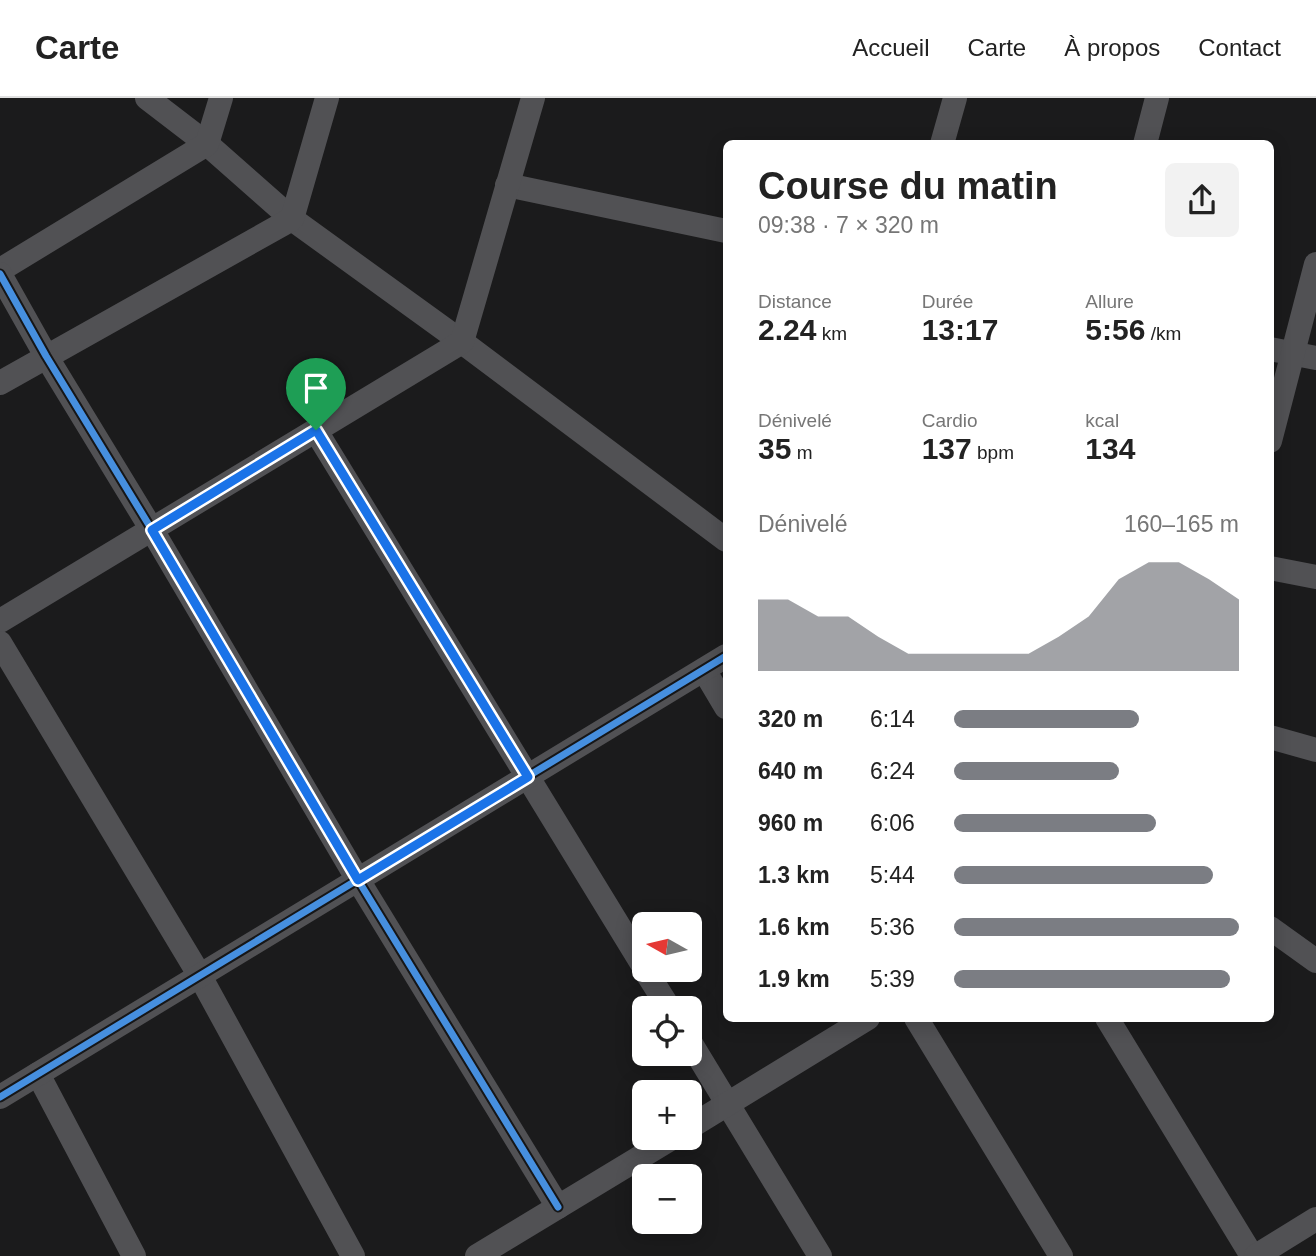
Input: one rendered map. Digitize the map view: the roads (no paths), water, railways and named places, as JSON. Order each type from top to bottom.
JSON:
[{"type":"street","points":[[147,98],[207,144],[292,219],[462,342],[723,538]]},
{"type":"street","points":[[221,98],[207,144],[0,272],[46,356],[358,880],[558,1207]]},
{"type":"street","points":[[0,383],[292,219],[327,98]]},
{"type":"street","points":[[0,621],[462,342],[533,98]]},
{"type":"street","points":[[943,140],[955,98]]},
{"type":"street","points":[[1145,140],[1157,98]]},
{"type":"street","points":[[507,185],[723,230]]},
{"type":"street","points":[[1274,426],[1316,264]]},
{"type":"street","points":[[316,430],[632,947]]},
{"type":"street","points":[[1274,569],[1316,577]]},
{"type":"street","points":[[0,643],[200,976],[353,1256]]},
{"type":"street","points":[[0,1097],[723,658]]},
{"type":"street","points":[[704,670],[723,701]]},
{"type":"street","points":[[1274,738],[1316,750]]},
{"type":"street","points":[[1274,931],[1316,961]]},
{"type":"street","points":[[702,1120],[861,1022]]},
{"type":"street","points":[[918,1022],[1061,1256]]},
{"type":"street","points":[[1109,1022],[1254,1256],[1316,1219]]},
{"type":"street","points":[[702,1062],[820,1256]]},
{"type":"street","points":[[38,1074],[134,1256]]},
{"type":"street","points":[[477,1256],[652,1150]]}]
